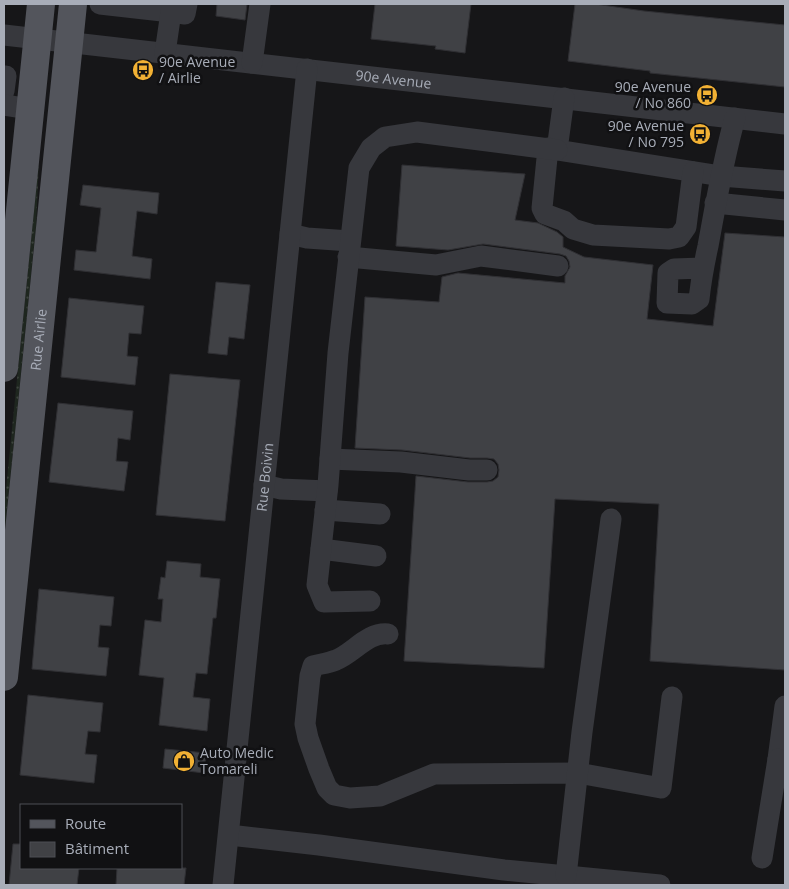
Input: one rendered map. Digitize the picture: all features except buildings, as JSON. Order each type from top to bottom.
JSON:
[{"type":"main road","points":[[4,368],[17,107],[38,39],[41,4]]},
{"type":"main road","name":"Rue Airlie","points":[[4,677],[73,4]]},
{"type":"street","points":[[100,4],[179,8],[166,53]]},
{"type":"street","points":[[252,63],[260,4]]},
{"type":"street","name":"90e Avenue","points":[[4,35],[785,124]]},
{"type":"street","name":"Rue Boivin","points":[[223,885],[307,69]]},
{"type":"street","points":[[4,76],[6,76],[4,91]]},
{"type":"street","points":[[564,98],[542,208],[545,214],[564,221],[573,229],[593,235],[669,239],[679,237],[686,227],[693,172]]},
{"type":"street","points":[[702,268],[735,118]]},
{"type":"street","points":[[370,601],[324,602],[317,585],[330,459],[338,353],[359,168],[371,148],[385,137],[417,132],[553,149],[721,176],[785,182]]},
{"type":"street","points":[[715,203],[785,210]]},
{"type":"street","points":[[290,234],[349,249],[436,265],[480,256],[558,266]]},
{"type":"street","points":[[330,459],[401,462],[469,470],[487,470]]},
{"type":"street","points":[[264,485],[380,514]]},
{"type":"street","points":[[566,876],[610,519]]},
{"type":"street","points":[[321,549],[376,556]]},
{"type":"street","points":[[388,634],[379,633],[337,660],[314,666],[310,676],[305,724],[319,769],[327,788],[334,795],[350,798],[380,796],[434,774],[578,774],[661,788],[672,697]]},
{"type":"street","points":[[762,858],[782,760],[785,706]]},
{"type":"street","points":[[228,835],[566,876],[660,885]]},
{"type":"shaded area","points":[[39,159],[36,227],[4,538],[4,509]]},
{"type":"place","name":"90e Avenue / Airlie","points":[[143,70]]},
{"type":"place","name":"90e Avenue / No 860","points":[[707,95]]},
{"type":"place","name":"90e Avenue / No 795","points":[[700,134]]},
{"type":"place","name":"Auto Medic Tomareli","points":[[184,761]]}]
